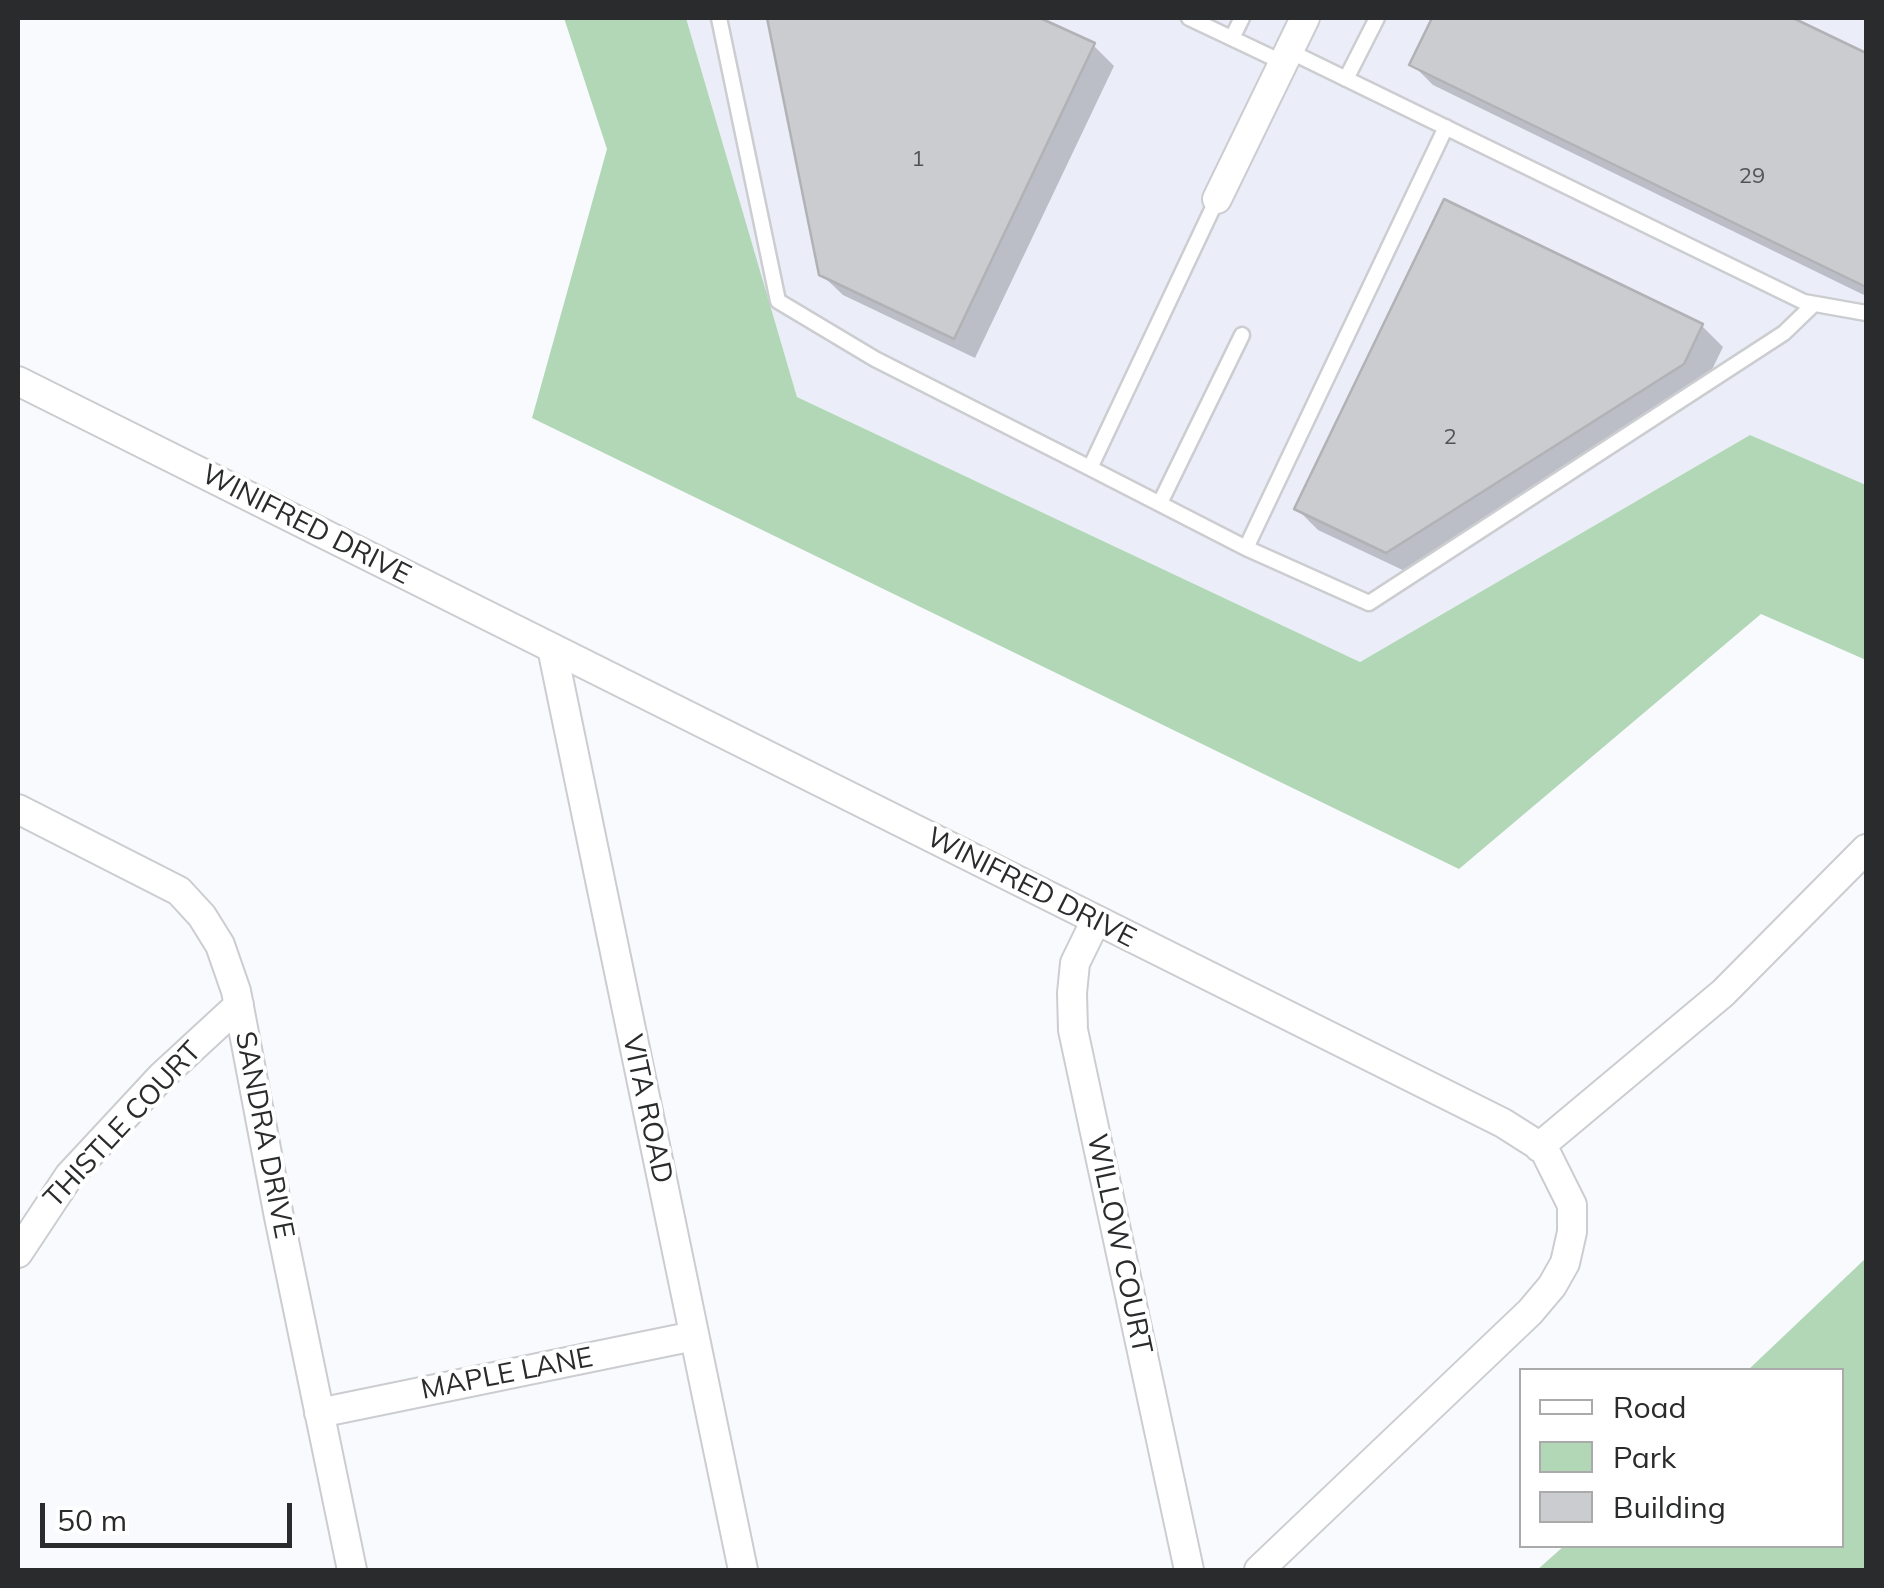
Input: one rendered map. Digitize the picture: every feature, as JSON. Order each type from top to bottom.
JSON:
[{"type":"street","points":[[1217,199],[1305,18]]},
{"type":"street","name":"WINIFRED DRIVE","points":[[18,381],[1504,1124],[1540,1147],[1572,1204],[1572,1232],[1565,1264],[1552,1286],[1530,1312],[1259,1570]]},
{"type":"street","name":"VITA ROAD","points":[[552,648],[743,1570]]},
{"type":"street","name":"SANDRA DRIVE","points":[[18,809],[179,892],[202,916],[220,945],[239,1005],[352,1570]]},
{"type":"street","points":[[1540,1147],[1723,993],[1866,848]]},
{"type":"street","name":"WILLOW COURT","points":[[1096,920],[1075,962],[1073,1030],[1188,1570]]},
{"type":"street","name":"THISTLE COURT","points":[[18,1253],[69,1176],[162,1076],[239,1005]]},
{"type":"street","name":"MAPLE LANE","points":[[319,1412],[694,1336]]},
{"type":"lane","points":[[719,18],[778,301],[875,359],[1246,548],[1369,602],[1784,332],[1814,304]]},
{"type":"lane","points":[[1189,18],[1232,38],[1346,79],[1814,304],[1866,313]]},
{"type":"lane","points":[[1232,38],[1242,18]]},
{"type":"lane","points":[[1346,79],[1377,18]]},
{"type":"lane","points":[[1246,548],[1446,128]]},
{"type":"lane","points":[[1090,468],[1217,199]]},
{"type":"lane","points":[[1160,503],[1242,334]]},
{"type":"shaded area","points":[[686,18],[1866,18],[1866,485],[1750,435],[1360,662],[797,397]]},
{"type":"green space","points":[[564,18],[686,18],[797,397],[1360,662],[1750,435],[1866,485],[1866,660],[1761,614],[1459,869],[532,418],[607,149]]},
{"type":"green space","points":[[1866,1258],[1866,1570],[1537,1570],[1562,1548],[1844,1548],[1844,1368],[1750,1368]]},
{"type":"building","points":[[767,18],[1040,18],[1095,43],[954,339],[819,275]]},
{"type":"building","points":[[1432,18],[1793,18],[1866,53],[1866,287],[1409,65]]},
{"type":"building","points":[[1444,199],[1703,324],[1684,364],[1386,553],[1294,509]]}]
